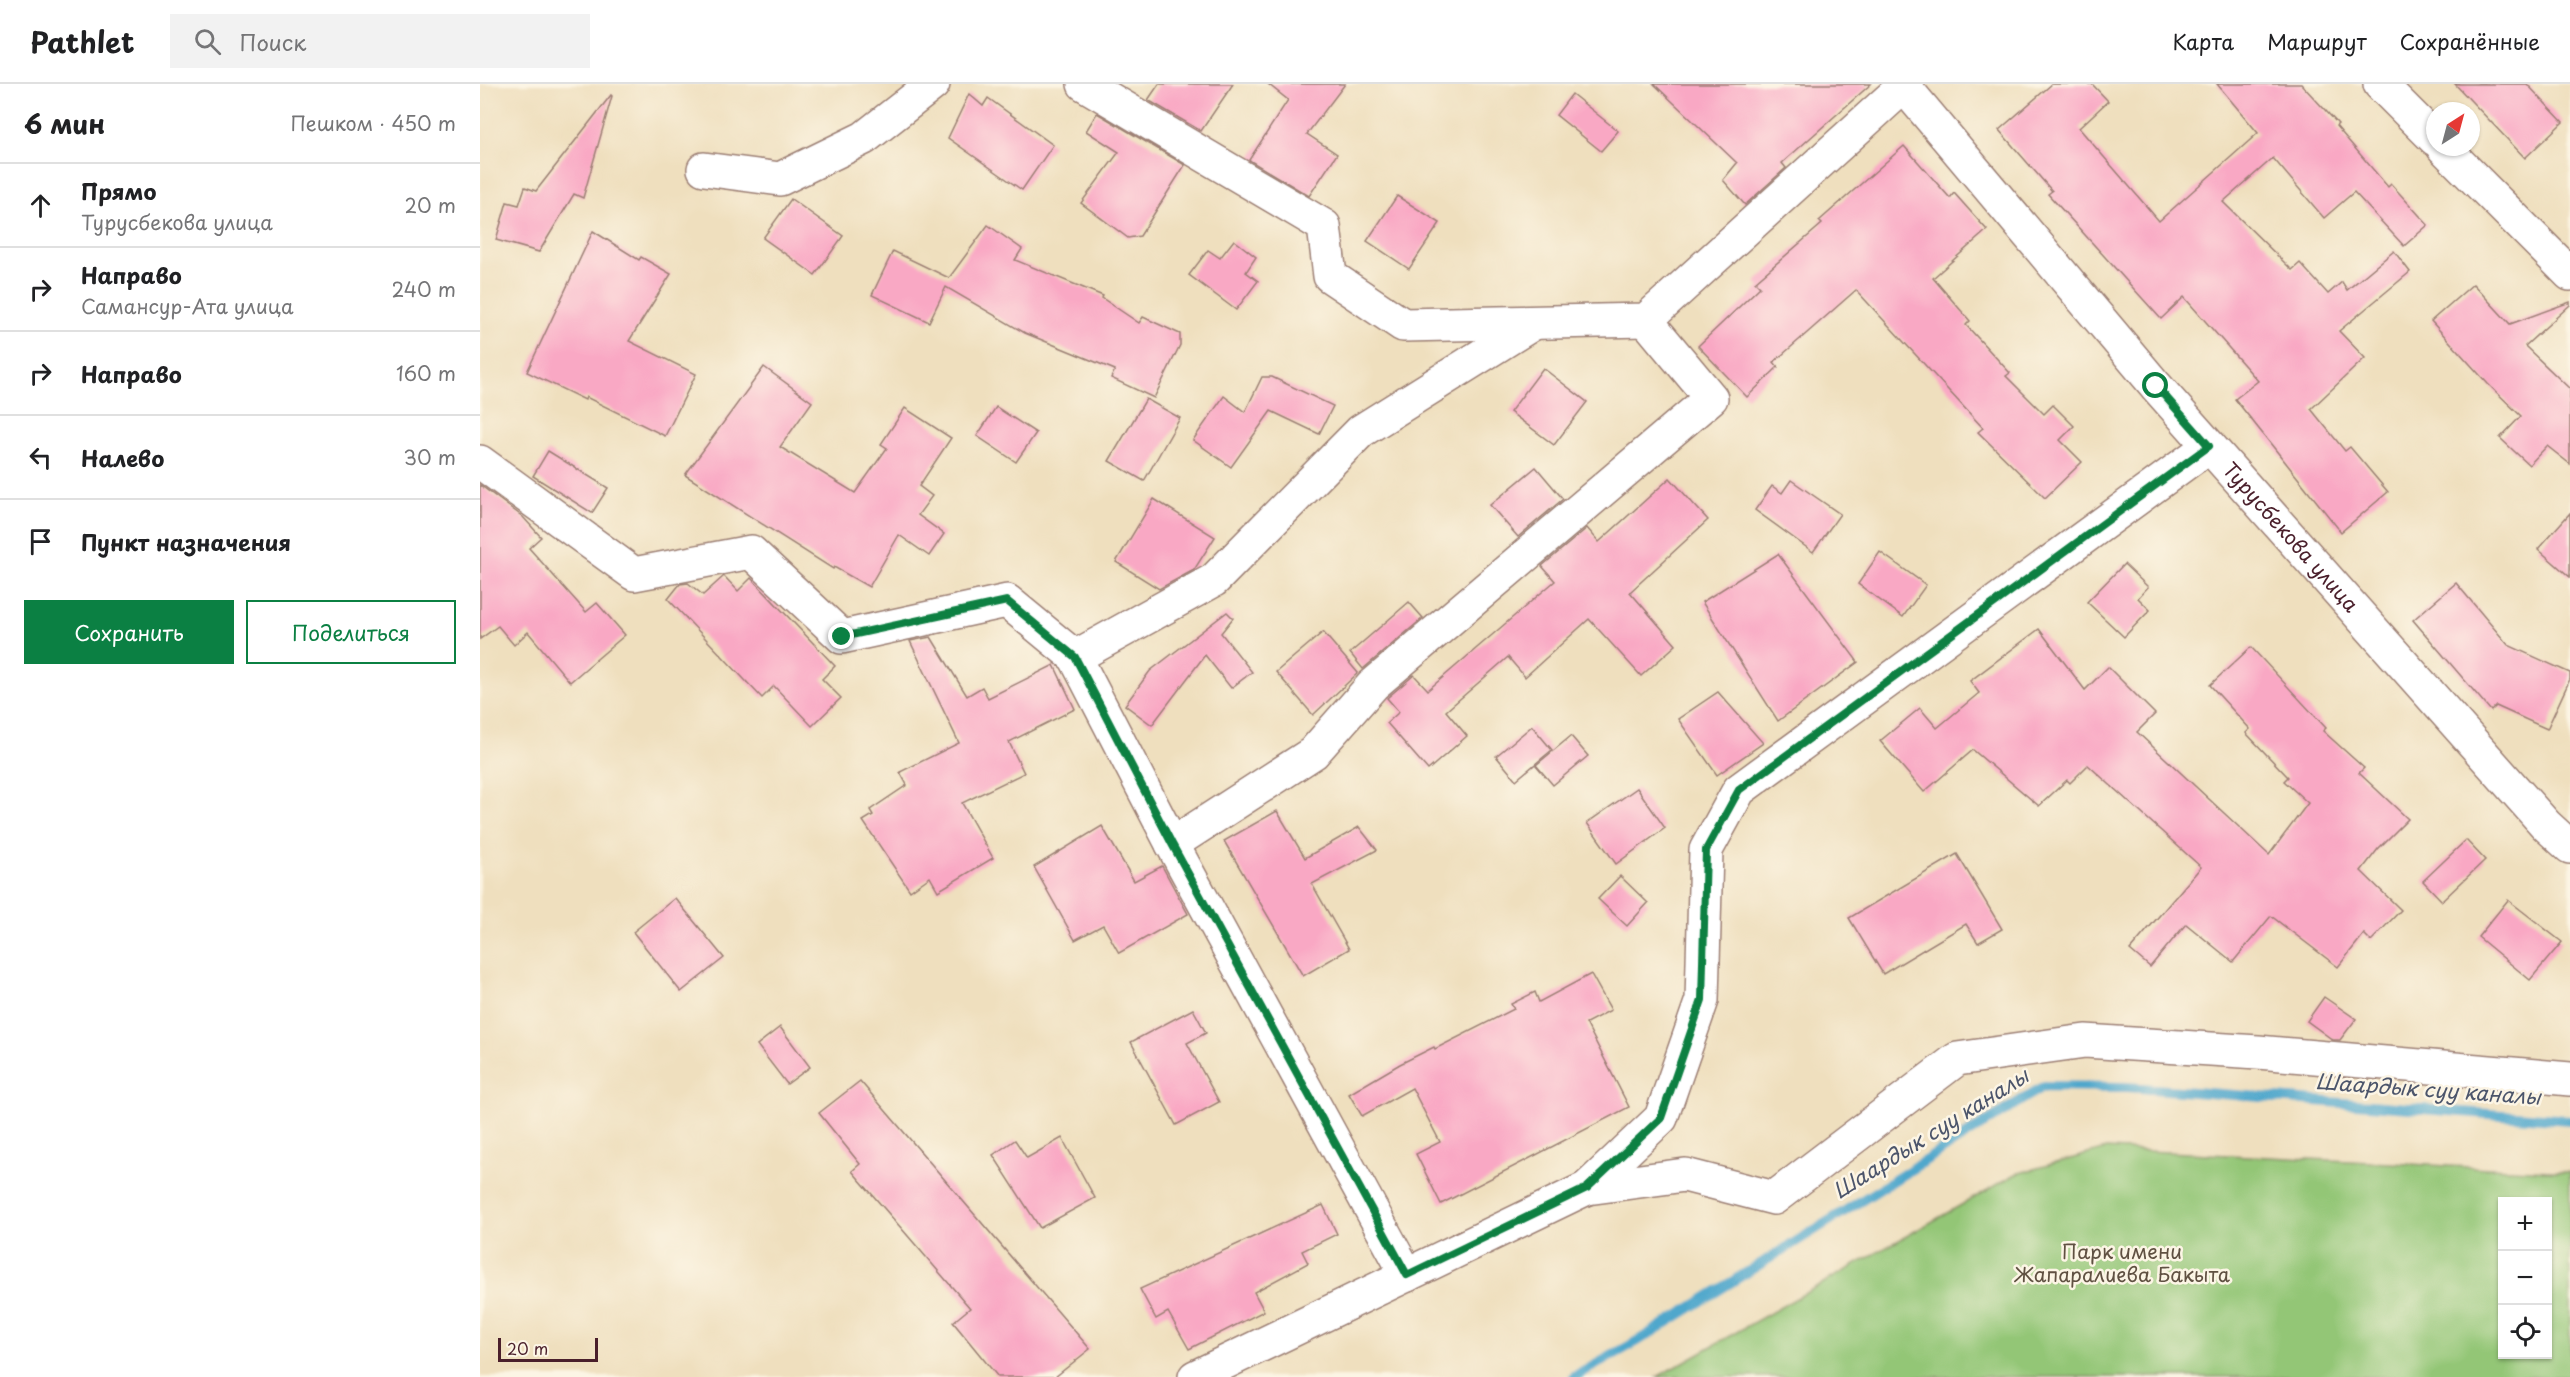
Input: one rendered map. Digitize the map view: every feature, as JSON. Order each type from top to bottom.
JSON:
[{"type":"street","points":[[704,169],[780,179],[864,138],[933,84]]},
{"type":"street","points":[[1084,84],[1324,226],[1330,276],[1403,325],[1646,320],[1903,85]]},
{"type":"street","points":[[2380,84],[2426,130]]},
{"type":"street","name":"Турусбекова улица","points":[[1903,85],[2209,446],[2546,825],[2570,847]]},
{"type":"street","points":[[2452,156],[2570,274]]},
{"type":"street","points":[[1172,844],[1314,753],[1373,685],[1711,398],[1646,320]]},
{"type":"street","points":[[1075,657],[1214,580],[1361,431],[1532,324]]},
{"type":"street","points":[[1195,1377],[1587,1188],[1661,1118],[1702,1000],[1706,850],[1739,790],[2209,446]]},
{"type":"street","points":[[480,462],[634,574],[751,552],[842,637],[1007,601],[1075,657],[1172,844],[1407,1275]]},
{"type":"street","points":[[1587,1188],[1685,1175],[1774,1198],[1957,1059],[2085,1041],[2258,1052],[2570,1079]]},
{"type":"green space","name":"Парк имени Жапаралиева Бакыта","points":[[2106,1149],[2570,1172],[2570,1377],[1657,1377],[2016,1174]]},
{"type":"building","points":[[1159,84],[1233,84],[1201,131],[1148,100]]},
{"type":"building","points":[[1268,84],[1345,84],[1307,134],[1337,154],[1309,196],[1249,160],[1288,100]]},
{"type":"building","points":[[1654,84],[1871,84],[1782,163],[1786,168],[1745,205],[1723,180],[1737,163]]},
{"type":"building","points":[[2052,84],[2092,84],[2108,101],[2079,128],[2159,221],[2258,133],[2217,84],[2301,84],[2338,124],[2336,126],[2388,187],[2391,184],[2428,225],[2404,246],[2354,192],[2324,218],[2273,158],[2223,202],[2292,270],[2300,263],[2328,294],[2342,282],[2347,290],[2394,251],[2410,272],[2339,331],[2365,358],[2311,409],[2345,451],[2350,447],[2388,492],[2341,532],[2235,399],[2258,381],[2184,297],[2161,319],[2048,194],[2052,191],[1999,130]]},
{"type":"building","points":[[2455,84],[2527,84],[2563,122],[2525,158],[2480,110],[2480,102],[2472,102]]},
{"type":"building","points":[[969,94],[983,106],[988,98],[1053,145],[1022,190],[948,138]]},
{"type":"building","points":[[1572,94],[1618,131],[1601,151],[1556,115]]},
{"type":"building","points":[[611,95],[583,198],[574,194],[539,252],[496,240],[507,202],[519,205],[525,187],[536,191]]},
{"type":"building","points":[[1097,113],[1185,165],[1140,236],[1128,238],[1081,203],[1119,152],[1086,131]]},
{"type":"building","points":[[1904,146],[1950,198],[1954,193],[1987,230],[1933,278],[1970,321],[1966,325],[2010,373],[2006,376],[2044,414],[2053,405],[2074,426],[2060,440],[2082,462],[2045,498],[1978,432],[1983,428],[1856,290],[1774,362],[1778,367],[1747,397],[1698,346],[1760,287],[1755,282],[1822,224],[1819,221]]},
{"type":"building","points":[[1397,196],[1440,223],[1409,269],[1367,241]]},
{"type":"building","points":[[791,199],[843,236],[815,275],[763,238]]},
{"type":"building","points":[[988,225],[1022,249],[1015,260],[1103,296],[1102,298],[1139,323],[1143,317],[1180,334],[1180,345],[1154,398],[1111,378],[1115,370],[1025,333],[946,287],[929,322],[872,295],[893,251],[949,278]]},
{"type":"building","points":[[593,231],[639,260],[641,257],[671,274],[629,341],[696,374],[665,436],[586,397],[585,400],[527,372]]},
{"type":"building","points":[[1234,240],[1256,257],[1246,272],[1258,281],[1236,310],[1189,275],[1208,250],[1220,258]]},
{"type":"building","points":[[2473,284],[2510,324],[2570,302],[2570,305],[2525,346],[2570,389],[2570,464],[2547,446],[2529,465],[2500,438],[2521,416],[2488,384],[2431,321]]},
{"type":"building","points":[[764,367],[812,402],[780,447],[855,493],[887,448],[881,444],[905,408],[951,438],[919,486],[932,496],[918,515],[944,534],[929,556],[899,535],[869,587],[834,567],[833,569],[685,475]]},
{"type":"building","points":[[1543,368],[1587,402],[1554,445],[1510,412]]},
{"type":"building","points":[[1262,377],[1272,377],[1333,406],[1319,434],[1271,411],[1231,467],[1193,440],[1224,396],[1245,412]]},
{"type":"building","points":[[1146,399],[1180,418],[1144,481],[1109,461]]},
{"type":"building","points":[[996,407],[1036,433],[1016,462],[977,436]]},
{"type":"building","points":[[548,451],[608,488],[592,513],[533,476]]},
{"type":"building","points":[[1536,467],[1563,499],[1518,537],[1490,505]]},
{"type":"building","points":[[1670,478],[1708,520],[1630,592],[1676,645],[1641,676],[1589,619],[1525,677],[1508,657],[1446,711],[1467,736],[1428,770],[1387,723],[1399,712],[1387,698],[1414,675],[1428,690],[1555,581],[1542,566],[1587,528],[1599,542]]},
{"type":"building","points":[[1791,480],[1840,514],[1813,552],[1755,510],[1772,486],[1782,493]]},
{"type":"building","points":[[480,485],[523,517],[541,537],[529,548],[586,612],[597,603],[625,635],[570,682],[528,632],[514,645],[498,626],[480,639]]},
{"type":"building","points":[[1154,499],[1215,537],[1194,570],[1159,589],[1116,562]]},
{"type":"building","points":[[2570,513],[2570,577],[2538,549]]},
{"type":"building","points":[[1880,552],[1926,585],[1903,617],[1858,584]]},
{"type":"building","points":[[1778,554],[1858,662],[1778,721],[1702,602]]},
{"type":"building","points":[[2124,564],[2148,587],[2138,598],[2150,610],[2124,637],[2087,602]]},
{"type":"building","points":[[724,576],[738,591],[751,578],[835,666],[822,679],[841,698],[812,726],[774,686],[762,698],[668,599],[680,584],[688,583],[703,595]]},
{"type":"building","points":[[2456,583],[2508,645],[2570,673],[2570,679],[2547,729],[2496,706],[2491,711],[2413,620]]},
{"type":"building","points":[[1409,602],[1423,618],[1363,669],[1350,653]]},
{"type":"building","points":[[1227,612],[1233,618],[1221,633],[1252,672],[1231,688],[1205,655],[1152,725],[1125,705],[1150,671]]},
{"type":"building","points":[[2039,629],[2085,690],[2108,667],[2155,714],[2137,732],[2269,855],[2308,803],[2284,781],[2288,777],[2246,733],[2250,729],[2210,685],[2251,647],[2326,728],[2323,731],[2364,768],[2359,773],[2408,819],[2378,849],[2361,871],[2401,910],[2371,941],[2364,934],[2338,967],[2271,916],[2233,962],[2186,924],[2150,967],[2130,950],[2201,867],[2088,765],[2070,783],[2067,780],[2039,806],[1973,750],[1924,792],[1880,741],[1920,708],[1937,728],[1979,693],[1970,681]]},
{"type":"building","points":[[1323,632],[1358,673],[1313,715],[1276,672]]},
{"type":"building","points":[[931,637],[967,696],[982,687],[988,698],[1054,665],[1075,709],[1009,742],[1024,773],[962,803],[993,858],[938,891],[930,877],[910,891],[863,821],[873,815],[870,810],[907,785],[900,772],[959,743],[910,641]]},
{"type":"building","points":[[1718,692],[1763,743],[1717,775],[1678,719]]},
{"type":"building","points":[[1532,726],[1552,750],[1516,780],[1496,756]]},
{"type":"building","points":[[1571,736],[1588,756],[1553,785],[1536,765]]},
{"type":"building","points":[[1637,788],[1665,828],[1616,864],[1587,823]]},
{"type":"building","points":[[1277,811],[1305,858],[1359,827],[1377,850],[1312,884],[1349,949],[1303,976],[1224,841]]},
{"type":"building","points":[[1102,826],[1134,881],[1162,866],[1188,914],[1119,953],[1103,925],[1075,940],[1034,867]]},
{"type":"building","points":[[2466,840],[2485,860],[2442,901],[2423,881]]},
{"type":"building","points":[[1957,854],[2002,929],[1978,943],[1966,924],[1883,974],[1849,918]]},
{"type":"building","points":[[1620,876],[1648,903],[1627,926],[1598,899]]},
{"type":"building","points":[[675,898],[724,958],[681,992],[633,932]]},
{"type":"building","points":[[2508,900],[2562,942],[2530,980],[2478,937]]},
{"type":"building","points":[[1591,974],[1611,1010],[1586,1023],[1629,1107],[1441,1204],[1416,1154],[1440,1142],[1412,1088],[1362,1116],[1349,1094],[1400,1064],[1514,1009],[1511,1004],[1535,992],[1539,1002]]},
{"type":"building","points":[[2324,997],[2356,1019],[2340,1040],[2333,1040],[2307,1021]]},
{"type":"building","points":[[1193,1009],[1206,1033],[1187,1043],[1219,1102],[1176,1125],[1131,1042]]},
{"type":"building","points":[[780,1027],[810,1067],[787,1084],[757,1045]]},
{"type":"building","points":[[860,1081],[1090,1349],[1055,1377],[998,1377],[953,1322],[970,1308],[852,1171],[860,1164],[819,1113]]},
{"type":"building","points":[[1062,1138],[1095,1198],[1040,1228],[993,1155],[1015,1140],[1027,1158]]},
{"type":"building","points":[[1323,1205],[1337,1234],[1302,1251],[1308,1263],[1254,1292],[1264,1311],[1189,1349],[1168,1312],[1156,1319],[1140,1289]]},
{"type":"waterway","name":"Шаардык суу каналы","points":[[1574,1377],[1636,1342],[2044,1086],[2127,1087],[2570,1120]]},
{"type":"route","points":[[842,637],[1007,601],[1075,657],[1172,844],[1407,1275],[1587,1188],[1661,1118],[1702,1000],[1706,850],[1739,790],[2209,446],[2156,386]]}]
